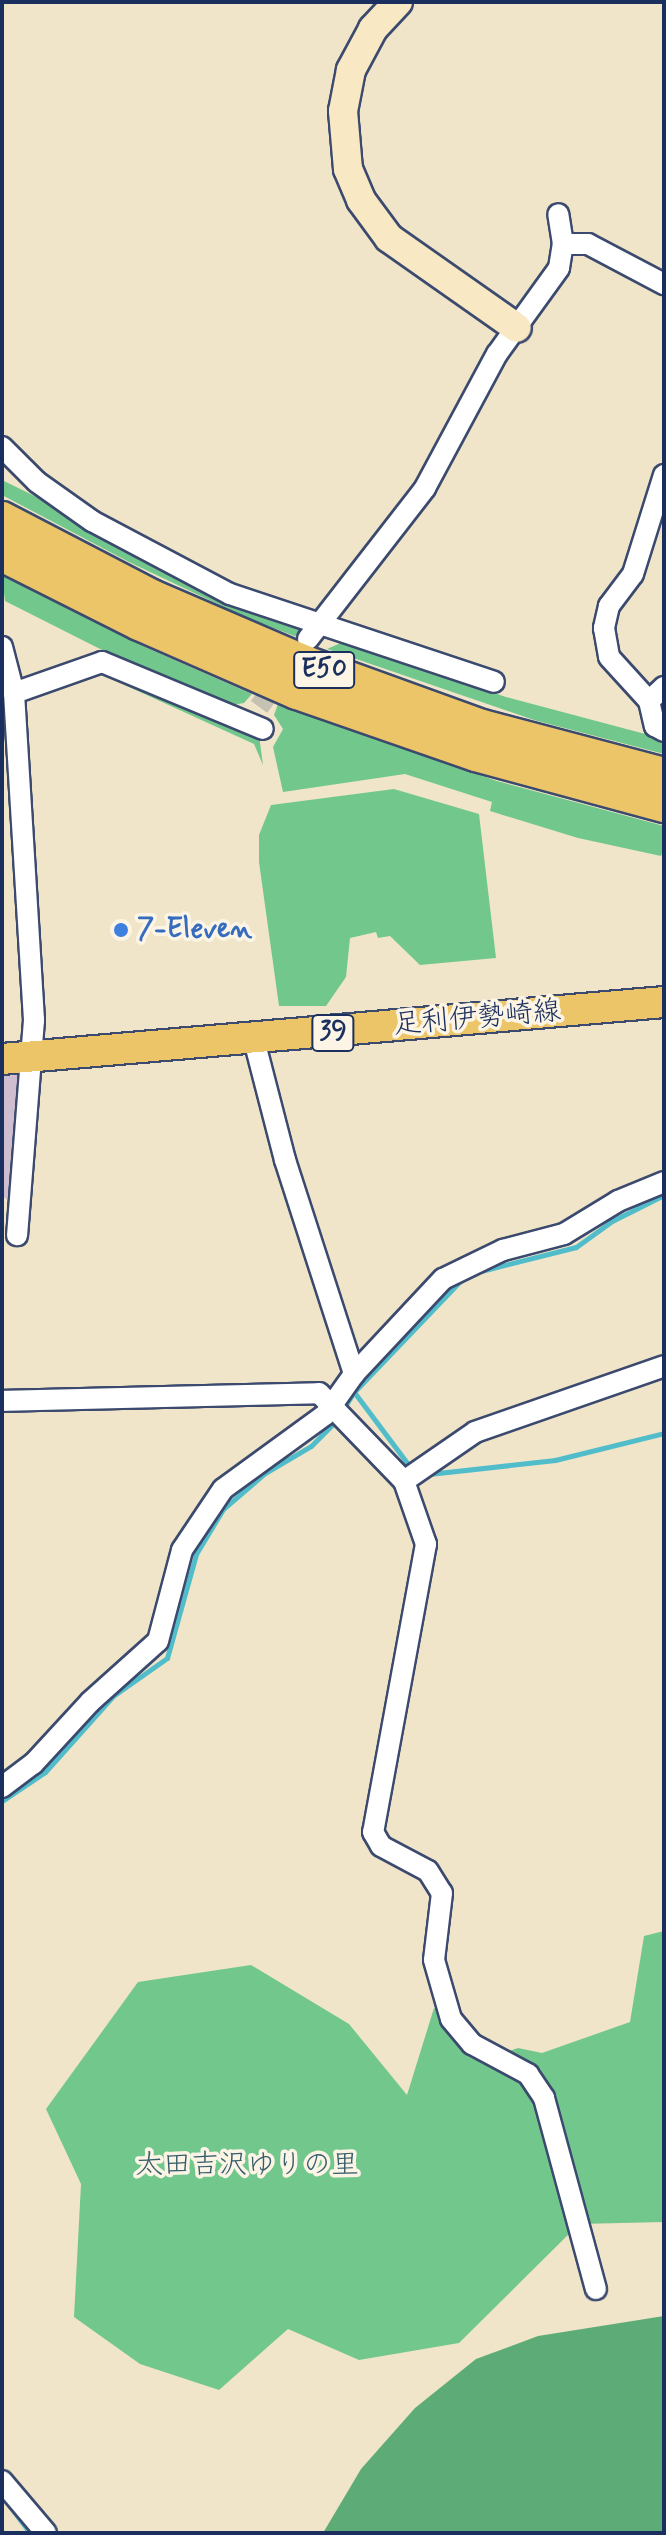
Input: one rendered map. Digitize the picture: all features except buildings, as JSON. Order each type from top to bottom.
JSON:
[{"type":"highway","name":"E50","points":[[2,519],[152,597],[305,663],[482,727],[664,775]]},
{"type":"highway","name":"E50","points":[[2,554],[139,623],[297,692],[476,754],[664,805]]},
{"type":"main road","name":"足利伊勢崎線","points":[[16,1058],[254,1040],[664,1002]]},
{"type":"street","points":[[398,2],[373,29],[351,70],[343,111],[348,169],[361,200],[389,238],[517,328]]},
{"type":"street","points":[[314,632],[425,488],[480,384],[559,268],[563,244],[558,214]]},
{"type":"street","points":[[563,244],[588,244],[664,284]]},
{"type":"street","points":[[2,447],[37,482],[92,521],[230,594],[314,632],[494,682]]},
{"type":"street","points":[[664,475],[633,574],[609,606],[604,628],[609,657],[656,694],[655,726],[664,731]]},
{"type":"street","points":[[2,647],[14,693],[31,908],[16,1058],[17,1235]]},
{"type":"street","points":[[14,693],[102,662],[256,720]]},
{"type":"street","points":[[254,1040],[285,1160],[354,1374]]},
{"type":"street","points":[[2,1787],[33,1764],[90,1702],[149,1653],[158,1641],[182,1550],[223,1489],[316,1423],[354,1374],[456,1270],[564,1234],[618,1201],[664,1182]]},
{"type":"street","points":[[404,1481],[475,1432],[664,1366]]},
{"type":"street","points":[[2,1401],[305,1391],[334,1403],[404,1481],[426,1544],[373,1832],[381,1846],[428,1871],[442,1893],[434,1960],[451,2019],[487,2055],[528,2074],[544,2098],[596,2289]]},
{"type":"street","points":[[2,2481],[46,2533]]},
{"type":"shaded area","points":[[18,1075],[26,1082],[13,1203],[2,1196],[2,1076]]},
{"type":"green space","points":[[2,480],[305,629],[303,633],[297,637],[245,617],[129,562],[2,495]]},
{"type":"green space","points":[[2,575],[145,647],[252,694],[244,703],[225,706],[108,653],[5,601]]},
{"type":"green space","points":[[343,642],[506,697],[664,739],[664,754],[534,720],[327,649]]},
{"type":"green space","points":[[107,668],[259,735],[263,765],[254,744],[94,671]]},
{"type":"green space","points":[[278,704],[497,781],[664,826],[661,856],[578,838],[490,811],[492,802],[405,774],[283,792],[273,747],[283,729],[274,715]]},
{"type":"green space","points":[[394,789],[479,814],[496,958],[420,965],[390,936],[378,938],[376,932],[350,938],[346,977],[326,1006],[279,1006],[259,862],[259,835],[271,805]]},
{"type":"green space","name":"太田吉沢ゆりの里","points":[[664,1931],[664,2222],[579,2224],[459,2343],[359,2360],[288,2329],[219,2390],[140,2364],[74,2317],[81,2184],[46,2109],[138,1982],[251,1965],[349,2024],[407,2095],[434,2008],[501,2054],[518,2048],[542,2053],[630,2022],[644,1936]]},
{"type":"green space","points":[[664,2316],[664,2533],[323,2533],[361,2469],[415,2408],[476,2359],[538,2336]]},
{"type":"waterway","points":[[481,1271],[576,1247],[612,1221],[664,1195]]},
{"type":"waterway","points":[[342,1411],[354,1392],[461,1280]]},
{"type":"waterway","points":[[354,1392],[413,1471]]},
{"type":"waterway","points":[[2,1801],[45,1772],[113,1696],[167,1658],[196,1554],[223,1509],[265,1473],[311,1446],[337,1420]]},
{"type":"waterway","points":[[429,1474],[555,1460],[664,1433]]},
{"type":"waterway","points":[[9,2505],[30,2533]]},
{"type":"tunnel","points":[[259,707],[282,675]]},
{"type":"place","name":"7-Eleven","points":[[121,930]]}]
